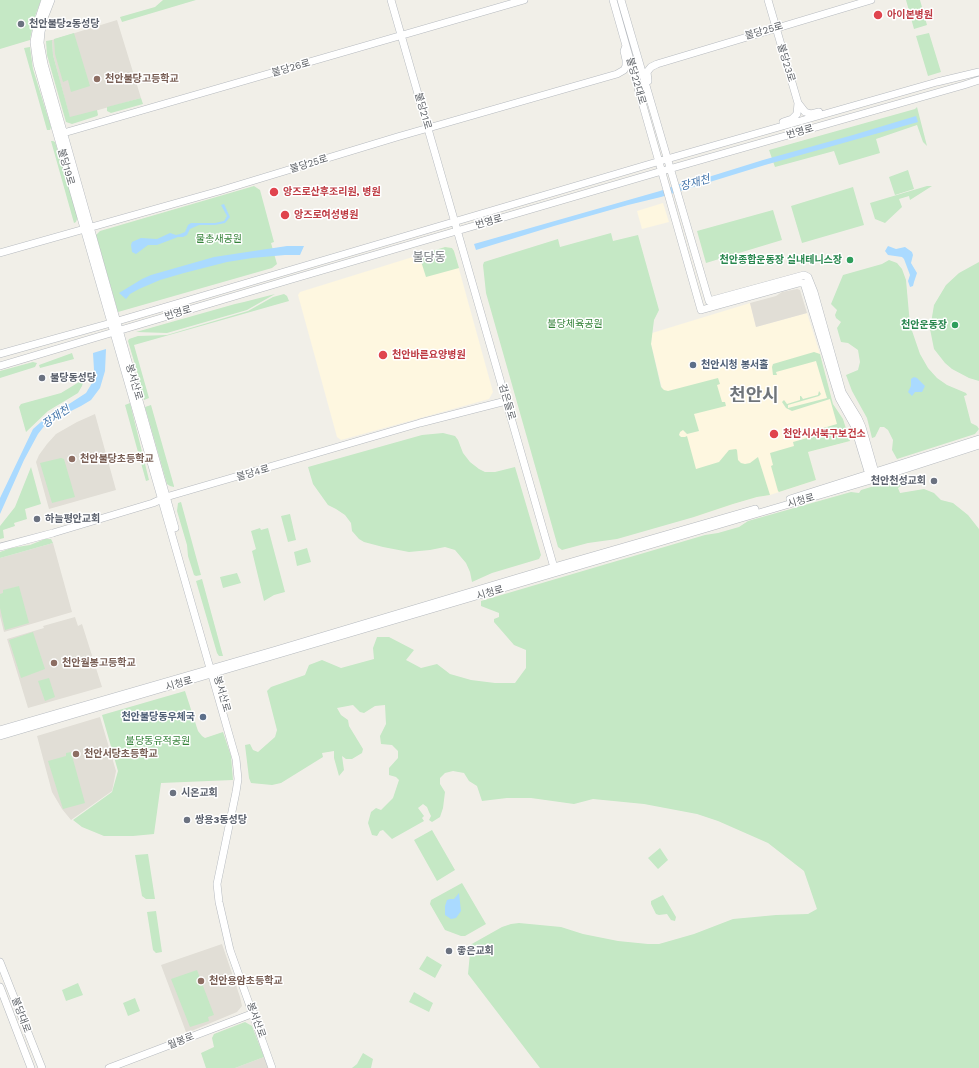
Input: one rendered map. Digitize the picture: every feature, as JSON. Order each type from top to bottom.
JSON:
[{"type":"street","name":"불당19로","points":[[45,0],[38,21],[34,42],[37,64],[60,134],[114,322]]},
{"type":"street","name":"불당19로","points":[[51,0],[44,18],[40,43],[60,134]]},
{"type":"street","name":"불당21로","points":[[391,0],[459,231]]},
{"type":"street","name":"불당26로","points":[[60,134],[524,0]]},
{"type":"street","name":"불당22대로","points":[[613,0],[690,268]]},
{"type":"street","name":"불당22대로","points":[[621,0],[699,266]]},
{"type":"street","name":"불당23로","points":[[768,0],[798,103]]},
{"type":"street","name":"불당25로","points":[[657,64],[871,0]]},
{"type":"street","points":[[634,43],[638,47],[643,60],[649,63],[657,64]]},
{"type":"street","points":[[617,74],[624,70],[626,66],[624,51],[626,46]]},
{"type":"street","points":[[647,88],[647,72],[651,67],[657,64]]},
{"type":"street","name":"번영로","points":[[0,354],[456,222],[660,161],[979,70]]},
{"type":"street","points":[[617,74],[625,74],[630,77],[634,86],[639,91]]},
{"type":"street","name":"불당25로","points":[[0,253],[219,191],[428,128],[617,74]]},
{"type":"street","name":"번영로","points":[[0,366],[662,171],[979,81]]},
{"type":"street","points":[[798,103],[805,112],[811,114],[820,111],[828,114]]},
{"type":"street","points":[[777,128],[784,122],[792,119],[797,114],[798,103]]},
{"type":"street","name":"검은들로","points":[[459,231],[555,570]]},
{"type":"street","points":[[685,253],[686,250],[690,250],[699,266],[709,301],[804,275],[808,277],[814,292],[842,392],[862,427],[873,476]]},
{"type":"street","points":[[690,268],[697,284],[700,284],[703,278]]},
{"type":"street","points":[[690,268],[702,310],[799,283],[804,283],[839,398],[854,425],[873,476]]},
{"type":"street","name":"봉서산로","points":[[114,322],[213,671],[236,759],[238,778],[233,811],[219,869],[217,884],[219,902],[230,950],[273,1068]]},
{"type":"street","name":"불당4로","points":[[0,547],[53,533],[164,498],[420,423],[506,401]]},
{"type":"street","name":"시청로","points":[[873,476],[979,440]]},
{"type":"street","name":"시청로","points":[[0,736],[213,671],[979,445]]},
{"type":"street","name":"시청로","points":[[0,730],[213,671]]},
{"type":"street","name":"불당대로","points":[[0,962],[42,1068]]},
{"type":"street","name":"불당대로","points":[[0,988],[31,1068]]},
{"type":"street","name":"월봉로","points":[[109,1068],[253,1014]]},
{"type":"shaded area","name":"천안불당고등학교","points":[[117,20],[141,98],[70,118],[53,55],[52,40]]},
{"type":"shaded area","points":[[663,203],[669,222],[642,229],[637,211]]},
{"type":"shaded area","points":[[445,247],[452,248],[454,251],[493,392],[489,399],[341,440],[337,437],[298,295],[300,292]]},
{"type":"shaded area","points":[[797,289],[800,290],[807,313],[756,327],[750,303],[776,296],[782,292]]},
{"type":"shaded area","points":[[750,303],[756,327],[807,313],[820,354],[833,404],[843,419],[850,441],[808,452],[816,480],[694,517],[651,344],[652,333]]},
{"type":"shaded area","name":"천안불당초등학교","points":[[95,414],[116,490],[49,509],[36,462],[39,455],[56,434]]},
{"type":"shaded area","points":[[53,543],[72,612],[4,632],[0,616],[0,558]]},
{"type":"shaded area","name":"천안월봉고등학교","points":[[75,617],[78,626],[82,624],[102,687],[28,708],[7,639],[44,628],[43,626]]},
{"type":"shaded area","name":"천안서당초등학교","points":[[100,717],[116,771],[112,791],[71,820],[62,809],[52,792],[37,736]]},
{"type":"shaded area","name":"천안용암초등학교","points":[[222,944],[242,1006],[237,1012],[186,1032],[161,965]]},
{"type":"shaded area","points":[[264,1057],[268,1068],[235,1068]]},
{"type":"green space","points":[[0,0],[41,0],[34,19],[30,40],[0,49]]},
{"type":"green space","points":[[163,0],[196,0],[122,22],[120,17],[155,7]]},
{"type":"green space","points":[[906,0],[920,0],[927,25],[914,29]]},
{"type":"green space","points":[[74,33],[90,86],[71,92],[68,80],[63,82],[55,54],[54,39]]},
{"type":"green space","points":[[929,33],[941,72],[928,76],[916,36]]},
{"type":"green space","points":[[52,40],[53,55],[70,117],[97,110],[97,116],[72,124],[66,122],[47,55],[46,41]]},
{"type":"green space","points":[[30,47],[33,69],[51,127],[50,130],[47,130],[24,48]]},
{"type":"green space","points":[[141,98],[143,104],[111,113],[107,111],[107,107]]},
{"type":"green space","points":[[917,107],[927,146],[923,142],[917,125],[876,139],[880,153],[839,165],[834,151],[775,167],[769,150],[915,109]]},
{"type":"green space","points":[[51,141],[55,142],[78,216],[76,222],[74,223]]},
{"type":"green space","points":[[908,170],[914,189],[895,195],[889,177]]},
{"type":"green space","name":"물총새공원","points":[[254,186],[260,190],[274,242],[271,243],[277,264],[272,268],[118,312],[96,235],[100,231]]},
{"type":"green space","points":[[927,186],[932,186],[910,200],[909,196],[899,199],[902,207],[885,223],[875,219],[870,203]]},
{"type":"green space","points":[[853,187],[864,225],[802,243],[791,206]]},
{"type":"green space","points":[[773,210],[782,240],[706,263],[697,231]]},
{"type":"green space","name":"불당체육공원","points":[[611,233],[613,241],[638,235],[659,310],[654,320],[651,344],[661,387],[668,391],[718,378],[720,384],[717,385],[722,402],[725,402],[726,406],[694,414],[699,431],[687,434],[683,430],[679,435],[681,437],[687,436],[696,469],[719,462],[729,450],[736,449],[738,460],[741,463],[750,463],[758,457],[770,495],[757,497],[617,539],[588,543],[562,550],[558,547],[486,293],[483,265],[484,262],[558,239],[560,247]]},
{"type":"green space","points":[[445,247],[452,248],[454,251],[459,268],[426,277],[419,255]]},
{"type":"green space","points":[[889,260],[897,263],[902,269],[906,280],[910,325],[920,354],[928,368],[937,378],[947,385],[966,393],[967,395],[964,396],[971,423],[979,429],[975,434],[897,459],[892,450],[893,440],[888,430],[884,427],[880,427],[875,437],[872,438],[867,418],[852,391],[846,375],[858,370],[860,362],[858,350],[848,343],[841,342],[837,328],[841,322],[836,318],[835,315],[837,310],[831,304],[843,275],[882,264]]},
{"type":"green space","name":"천안운동장","points":[[979,262],[979,381],[969,378],[952,369],[945,363],[934,349],[930,329],[934,305],[946,285],[959,273]]},
{"type":"green space","points":[[275,294],[247,310],[167,333],[136,332],[235,304]]},
{"type":"green space","points":[[284,294],[287,296],[289,301],[134,345],[149,398],[144,400],[128,341],[129,339],[138,336],[167,335],[248,311],[273,297]]},
{"type":"green space","points":[[814,352],[820,354],[833,404],[843,419],[850,441],[808,452],[816,480],[779,492],[771,466],[773,465],[770,453],[794,446],[793,442],[821,434],[820,429],[837,424],[830,399],[792,411],[786,408],[782,402],[784,400],[787,404],[800,400],[800,396],[803,399],[818,395],[819,391],[821,394],[819,396],[788,405],[788,408],[827,398],[816,361],[776,372],[777,375],[773,375],[773,364]]},
{"type":"green space","points":[[72,353],[74,359],[40,368],[39,365]]},
{"type":"green space","points":[[33,362],[37,363],[35,367],[0,378],[0,371]]},
{"type":"green space","points":[[84,379],[78,393],[48,411],[26,432],[19,407],[21,404],[61,393]]},
{"type":"green space","points":[[130,403],[149,480],[146,481],[125,405]]},
{"type":"green space","points":[[151,405],[174,487],[167,484],[145,407]]},
{"type":"green space","points":[[443,433],[455,436],[463,453],[470,462],[485,472],[495,472],[515,467],[541,555],[539,559],[492,573],[472,582],[466,563],[455,550],[445,547],[409,552],[383,547],[364,542],[359,539],[352,531],[351,523],[345,515],[328,505],[313,484],[308,467],[422,435]]},
{"type":"green space","points":[[61,458],[64,459],[75,497],[52,503],[40,463]]},
{"type":"green space","points":[[31,467],[41,504],[25,509],[27,519],[14,523],[15,526],[3,530],[4,538],[0,539],[0,526],[15,507]]},
{"type":"green space","points":[[901,478],[906,482],[898,488],[900,493],[924,489],[934,493],[941,500],[953,503],[968,515],[979,529],[979,1068],[540,1068],[468,974],[470,945],[502,927],[519,923],[561,927],[583,934],[618,941],[659,944],[694,934],[733,919],[808,914],[817,909],[804,871],[768,843],[718,821],[697,814],[644,804],[593,799],[574,804],[531,798],[507,798],[482,801],[477,786],[469,781],[464,773],[453,771],[445,773],[440,778],[440,784],[445,792],[440,817],[432,822],[429,820],[431,816],[427,807],[423,804],[418,808],[424,816],[422,818],[424,821],[392,839],[383,830],[380,831],[377,836],[372,835],[368,823],[371,812],[376,808],[381,810],[393,798],[399,780],[396,777],[389,775],[389,768],[398,758],[398,751],[392,745],[381,744],[380,736],[386,724],[385,705],[375,706],[364,713],[360,712],[353,705],[337,708],[341,715],[348,720],[349,726],[363,749],[362,753],[352,759],[346,759],[342,756],[344,770],[339,776],[334,758],[334,751],[322,753],[323,757],[281,783],[272,785],[251,783],[245,745],[250,744],[253,750],[258,752],[275,737],[277,730],[267,691],[271,687],[305,675],[309,665],[322,660],[341,668],[374,659],[373,648],[377,637],[389,637],[414,650],[406,660],[421,668],[437,664],[450,674],[471,680],[495,683],[515,683],[526,668],[526,650],[514,645],[494,622],[494,619],[499,617],[499,613],[481,606],[481,601],[705,535],[739,527],[748,521],[851,492],[859,493],[861,490]]},
{"type":"green space","points":[[181,502],[201,575],[194,575],[188,556],[187,545],[177,511],[178,503]]},
{"type":"green space","points":[[290,514],[296,540],[288,542],[281,516]]},
{"type":"green space","points":[[260,528],[261,530],[268,528],[285,592],[274,595],[264,601],[252,551],[256,549],[251,531]]},
{"type":"green space","points":[[45,539],[51,539],[53,543],[0,558],[0,552],[11,548],[30,545]]},
{"type":"green space","points":[[307,548],[311,562],[297,566],[294,552]]},
{"type":"green space","points":[[237,573],[241,583],[223,588],[220,577]]},
{"type":"green space","points":[[202,579],[223,656],[219,656],[217,653],[196,581]]},
{"type":"green space","points":[[19,586],[29,623],[5,630],[0,608],[0,594],[3,593],[3,590]]},
{"type":"green space","points":[[33,632],[45,669],[21,678],[9,640]]},
{"type":"green space","points":[[49,678],[55,697],[45,701],[38,681]]},
{"type":"green space","name":"불당동유적공원","points":[[185,691],[198,731],[202,736],[205,738],[223,732],[231,756],[233,780],[161,783],[154,834],[104,836],[82,827],[73,820],[112,792],[118,771],[102,715]]},
{"type":"green space","points":[[71,752],[85,803],[63,809],[48,761],[66,756],[66,753]]},
{"type":"green space","points":[[432,830],[455,870],[437,881],[414,840]]},
{"type":"green space","points":[[660,848],[668,860],[658,869],[648,858]]},
{"type":"green space","points":[[148,854],[155,899],[146,899],[142,896],[135,855]]},
{"type":"green space","points":[[462,883],[486,924],[465,936],[445,930],[430,904],[431,900]]},
{"type":"green space","points":[[663,895],[676,917],[675,921],[671,920],[667,914],[656,914],[651,904],[651,901]]},
{"type":"green space","points":[[156,911],[162,952],[156,953],[153,950],[147,912]]},
{"type":"green space","points":[[427,956],[442,965],[435,978],[419,969]]},
{"type":"green space","points":[[197,970],[214,1015],[208,1017],[209,1021],[190,1027],[171,979]]},
{"type":"green space","points":[[78,983],[83,995],[66,1001],[62,990]]},
{"type":"green space","points":[[414,992],[433,1003],[429,1012],[409,1002]]},
{"type":"green space","points":[[135,998],[140,1011],[128,1016],[123,1003]]},
{"type":"green space","points":[[245,1022],[252,1026],[264,1057],[235,1068],[206,1068],[201,1053],[214,1047],[212,1038],[214,1034]]},
{"type":"green space","points":[[363,1053],[373,1059],[371,1068],[352,1068],[357,1064]]},
{"type":"water","name":"장재천","points":[[916,116],[918,122],[765,165],[661,197],[554,226],[476,250],[474,244],[660,191],[694,179],[702,179]]},
{"type":"water","points":[[224,204],[230,217],[225,223],[215,225],[199,225],[190,229],[187,235],[183,237],[178,237],[157,245],[148,245],[136,254],[132,252],[132,242],[141,238],[157,239],[170,233],[176,235],[180,234],[185,232],[188,225],[191,223],[215,223],[224,221],[227,216],[221,205]]},
{"type":"water","points":[[287,246],[304,246],[300,255],[252,258],[227,262],[160,280],[130,294],[126,299],[119,293],[151,275],[214,257]]},
{"type":"water","points":[[888,246],[896,249],[905,247],[912,252],[913,255],[911,263],[917,273],[913,286],[910,287],[908,281],[910,275],[904,259],[902,257],[888,255],[885,251]]},
{"type":"water","name":"장재천","points":[[106,349],[105,371],[100,388],[91,400],[45,425],[38,434],[24,460],[0,514],[0,498],[33,429],[50,414],[86,393],[92,383],[94,370],[93,353]]},
{"type":"water","points":[[914,377],[925,386],[922,392],[915,392],[912,396],[908,392],[911,386],[911,379]]},
{"type":"water","points":[[459,893],[461,911],[456,918],[451,919],[445,915],[445,906],[447,900],[454,899]]},
{"type":"place","name":"아이본병원","points":[[878,15]]},
{"type":"place","name":"천안불당2동성당","points":[[21,24]]},
{"type":"place","name":"천안불당고등학교","points":[[97,79]]},
{"type":"place","name":"앙즈로산후조리원, 병원","points":[[274,192]]},
{"type":"place","name":"앙즈로여성병원","points":[[285,215]]},
{"type":"place","name":"천안종합운동장 실내테니스장","points":[[850,260]]},
{"type":"place","name":"천안운동장","points":[[955,325]]},
{"type":"place","name":"천안바른요양병원","points":[[383,355]]},
{"type":"place","name":"천안시청 봉서홀","points":[[693,365]]},
{"type":"place","name":"불당동성당","points":[[42,378]]},
{"type":"place","name":"천안시서북구보건소","points":[[774,434]]},
{"type":"place","name":"천안불당초등학교","points":[[72,459]]},
{"type":"place","name":"천안천성교회","points":[[934,481]]},
{"type":"place","name":"하늘평안교회","points":[[37,519]]},
{"type":"place","name":"천안월봉고등학교","points":[[54,663]]},
{"type":"place","name":"천안불당동우체국","points":[[203,717]]},
{"type":"place","name":"천안서당초등학교","points":[[76,754]]},
{"type":"place","name":"시온교회","points":[[173,793]]},
{"type":"place","name":"쌍용3동성당","points":[[187,820]]},
{"type":"place","name":"좋은교회","points":[[449,951]]},
{"type":"place","name":"천안용암초등학교","points":[[201,981]]},
{"type":"district","name":"불당동","points":[[429,257]]},
{"type":"district","name":"천안시","points":[[754,396]]}]
